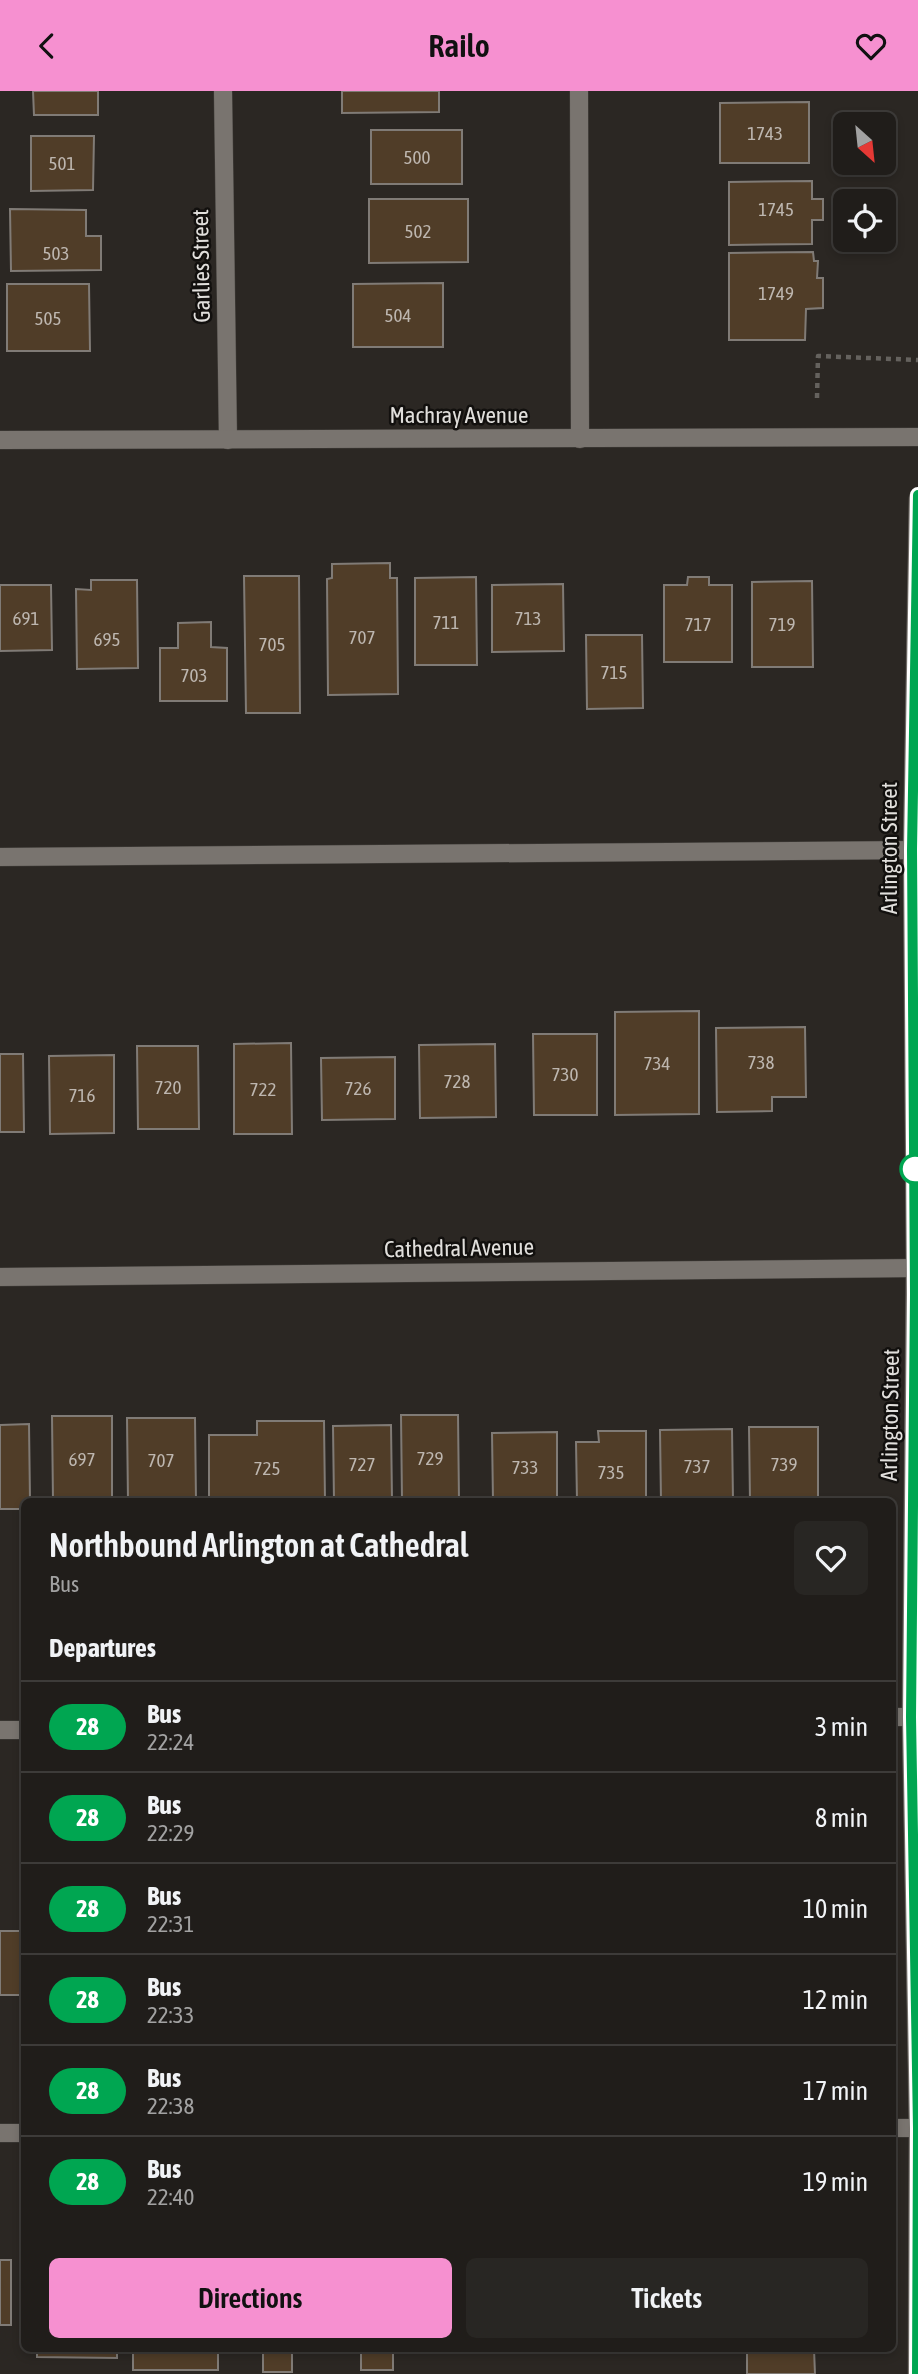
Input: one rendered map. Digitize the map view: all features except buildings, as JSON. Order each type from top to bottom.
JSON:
[{"type":"street","name":"Garlies Street","points":[[223,91],[228,440]]},
{"type":"street","points":[[579,91],[580,439]]},
{"type":"street","name":"Machray Avenue","points":[[0,440],[918,437]]},
{"type":"street","name":"Arlington Street","points":[[917,2374],[915,850],[918,498]]},
{"type":"street","points":[[0,857],[915,850]]},
{"type":"street","name":"Cathedral Avenue","points":[[0,1277],[917,1268]]},
{"type":"street","points":[[896,1717],[915,1717]]},
{"type":"street","points":[[0,1730],[21,1730]]},
{"type":"street","points":[[896,2128],[918,2128]]},
{"type":"street","points":[[0,2133],[21,2133]]},
{"type":"path","points":[[816,437],[818,356],[918,360]]},
{"type":"bus line","name":"28","points":[[917,2374],[918,2128],[911,1717],[915,1294],[912,850],[918,495]]}]
